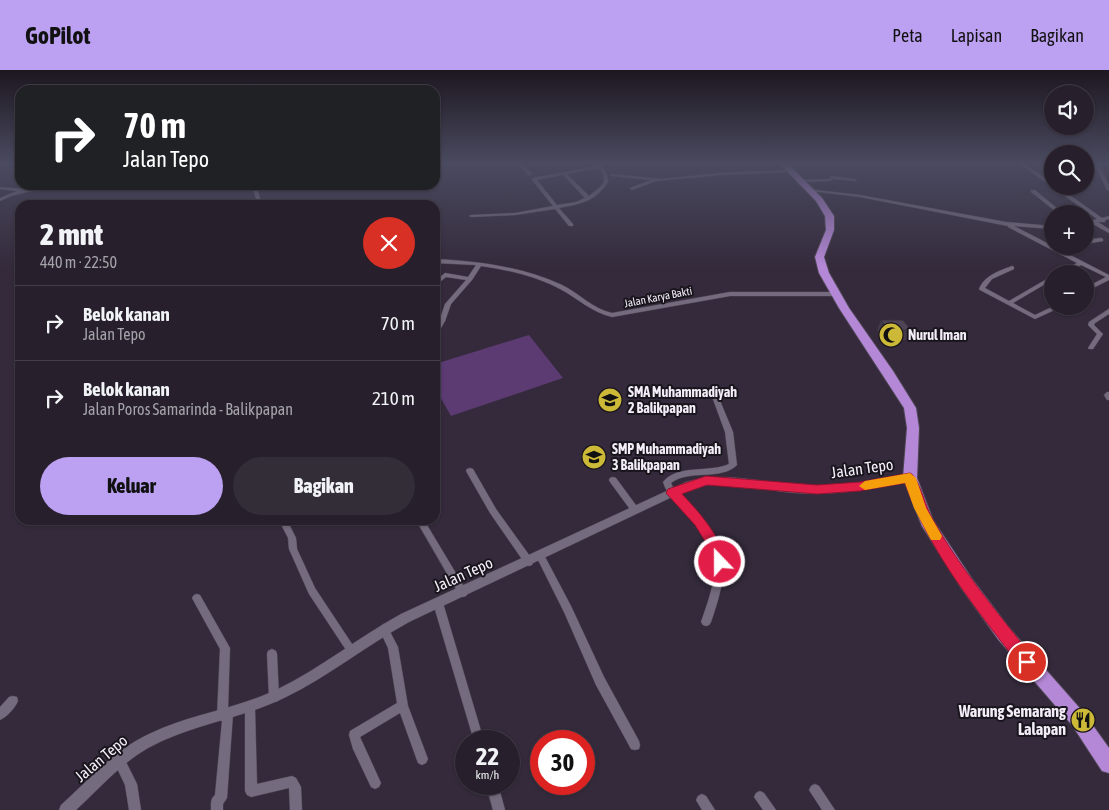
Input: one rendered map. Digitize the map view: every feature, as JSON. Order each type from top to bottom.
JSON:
[{"type":"highway","points":[[815,199],[830,220],[830,227],[821,247],[820,260],[825,274],[910,408],[913,428],[910,478],[927,522],[967,584],[1016,649],[1078,719],[1109,764]]},
{"type":"street","points":[[549,199],[571,225]]},
{"type":"street","points":[[471,216],[515,214],[589,199]]},
{"type":"street","points":[[873,199],[1006,224],[1044,226]]},
{"type":"street","points":[[1071,199],[1103,221]]},
{"type":"street","points":[[1095,223],[1109,217]]},
{"type":"street","points":[[1095,223],[1109,231]]},
{"type":"street","points":[[1006,224],[1044,243]]},
{"type":"street","points":[[1094,241],[1101,240]]},
{"type":"street","points":[[1066,255],[1109,278]]},
{"type":"street","name":"Jalan Karya Bakti","points":[[440,262],[520,273],[544,280],[568,291],[593,310],[612,315],[730,294],[836,294]]},
{"type":"street","points":[[1076,265],[1080,263]]},
{"type":"street","points":[[440,325],[448,304],[470,279],[478,266]]},
{"type":"street","points":[[1012,268],[993,276],[984,283],[982,289],[1031,316],[1039,317],[1044,314]]},
{"type":"street","points":[[440,280],[445,275],[470,279]]},
{"type":"street","points":[[1094,286],[1109,278]]},
{"type":"street","points":[[1009,303],[1044,283]]},
{"type":"street","points":[[1091,348],[1100,334],[1090,324],[1109,311]]},
{"type":"street","points":[[706,622],[721,575],[719,553],[700,522],[672,493],[667,485],[668,479],[725,469],[734,464],[729,432],[713,391]]},
{"type":"street","points":[[1109,394],[1106,395],[1109,398]]},
{"type":"street","points":[[470,471],[493,511],[529,562]]},
{"type":"street","name":"Jalan Tepo","points":[[66,810],[139,746],[154,738],[250,708],[274,697],[308,679],[384,629],[672,493],[706,480],[817,490],[860,486],[910,478]]},
{"type":"street","points":[[613,480],[635,510]]},
{"type":"street","points":[[286,525],[292,538],[293,549],[312,591],[351,650]]},
{"type":"street","points":[[423,525],[463,593]]},
{"type":"street","points":[[540,556],[568,609],[600,681],[635,745]]},
{"type":"street","points":[[196,598],[224,648],[225,715],[221,798],[217,801],[217,810]]},
{"type":"street","points":[[438,603],[476,730]]},
{"type":"street","points":[[384,629],[394,653],[403,706],[422,759]]},
{"type":"street","points":[[272,654],[274,697]]},
{"type":"street","points":[[0,715],[13,701]]},
{"type":"street","points":[[375,783],[354,735],[403,706]]},
{"type":"street","points":[[250,708],[251,792],[292,782],[296,810]]},
{"type":"street","points":[[120,762],[131,784],[135,810]]},
{"type":"street","points":[[815,790],[829,810]]},
{"type":"street","points":[[495,795],[500,810]]},
{"type":"street","points":[[760,797],[770,810]]},
{"type":"shaded area","points":[[529,335],[563,378],[451,416],[440,397],[440,362]]},
{"type":"building","points":[[881,320],[903,320],[911,330],[888,331]]},
{"type":"slow traffic","points":[[865,486],[910,478],[920,508],[935,536]]},
{"type":"place","name":"Nurul Iman","points":[[891,335]]},
{"type":"place","name":"SMA Muhammadiyah 2 Balikpapan","points":[[610,400]]},
{"type":"place","name":"SMP Muhammadiyah 3 Balikpapan","points":[[594,457]]},
{"type":"place","name":"Warung Semarang Lalapan","points":[[1083,720]]},
{"type":"route","points":[[720,562],[719,553],[700,522],[690,509],[672,493],[706,480],[817,490],[860,486],[910,478],[920,508],[938,541],[978,600],[1027,662]]}]
